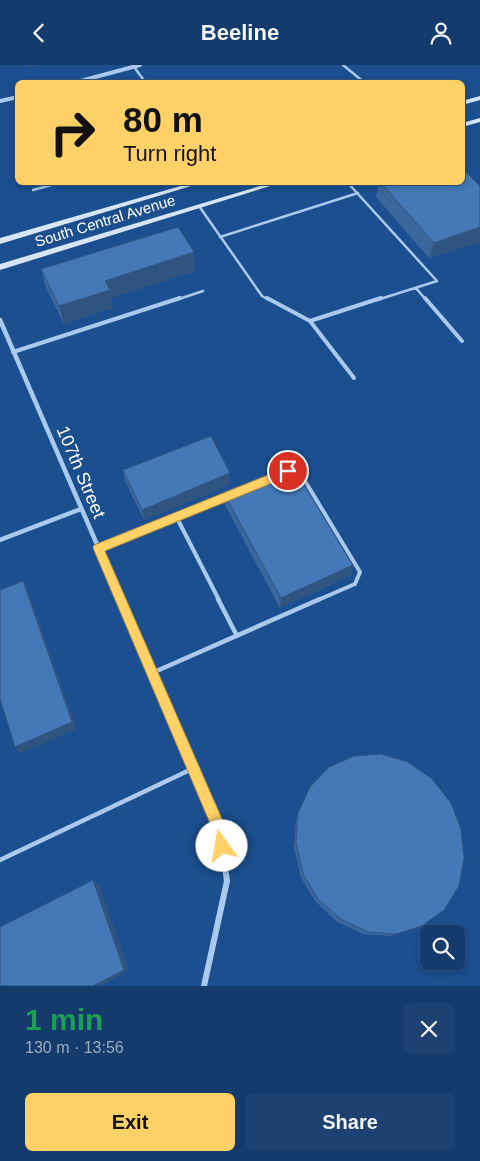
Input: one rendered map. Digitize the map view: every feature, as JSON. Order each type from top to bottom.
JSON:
[{"type":"street","points":[[84,80],[140,65]]},
{"type":"street","points":[[0,101],[15,98]]},
{"type":"street","points":[[465,102],[480,98]]},
{"type":"street","points":[[465,124],[480,120]]},
{"type":"street","name":"South Central Avenue","points":[[0,241],[190,185]]},
{"type":"street","name":"South Central Avenue","points":[[0,267],[269,185]]},
{"type":"street","name":"107th Street","points":[[0,321],[219,828],[227,881],[204,986]]},
{"type":"street","points":[[0,540],[82,509]]},
{"type":"lane","points":[[343,65],[361,80]]},
{"type":"lane","points":[[134,67],[144,80]]},
{"type":"lane","points":[[33,190],[52,185]]},
{"type":"lane","points":[[310,321],[437,281],[350,185]]},
{"type":"lane","points":[[220,237],[358,193]]},
{"type":"lane","points":[[198,206],[262,296],[310,321],[354,378]]},
{"type":"lane","points":[[416,287],[462,341]]},
{"type":"lane","points":[[13,351],[203,291]]},
{"type":"lane","points":[[152,673],[354,584],[359,579],[358,566],[302,476],[288,471]]},
{"type":"lane","points":[[98,548],[177,518],[237,492]]},
{"type":"lane","points":[[177,518],[236,636]]},
{"type":"lane","points":[[0,861],[194,768]]},
{"type":"building","points":[[465,171],[480,186],[480,227],[434,243],[383,185],[465,185]]},
{"type":"building","points":[[178,227],[194,252],[105,281],[110,290],[59,306],[41,269]]},
{"type":"building","points":[[211,436],[230,473],[142,510],[123,470]]},
{"type":"building","points":[[292,465],[353,565],[281,598],[223,492]]},
{"type":"building","points":[[23,581],[72,722],[15,747],[0,699],[0,590]]},
{"type":"building","points":[[381,754],[408,762],[432,779],[451,803],[461,829],[464,858],[459,886],[444,910],[420,927],[396,934],[368,932],[341,919],[318,899],[303,874],[296,843],[298,813],[310,787],[329,767],[354,756]]},
{"type":"building","points":[[93,880],[124,970],[93,986],[0,986],[0,927]]},
{"type":"route","points":[[222,846],[219,828],[98,548],[177,518],[288,471]]}]
